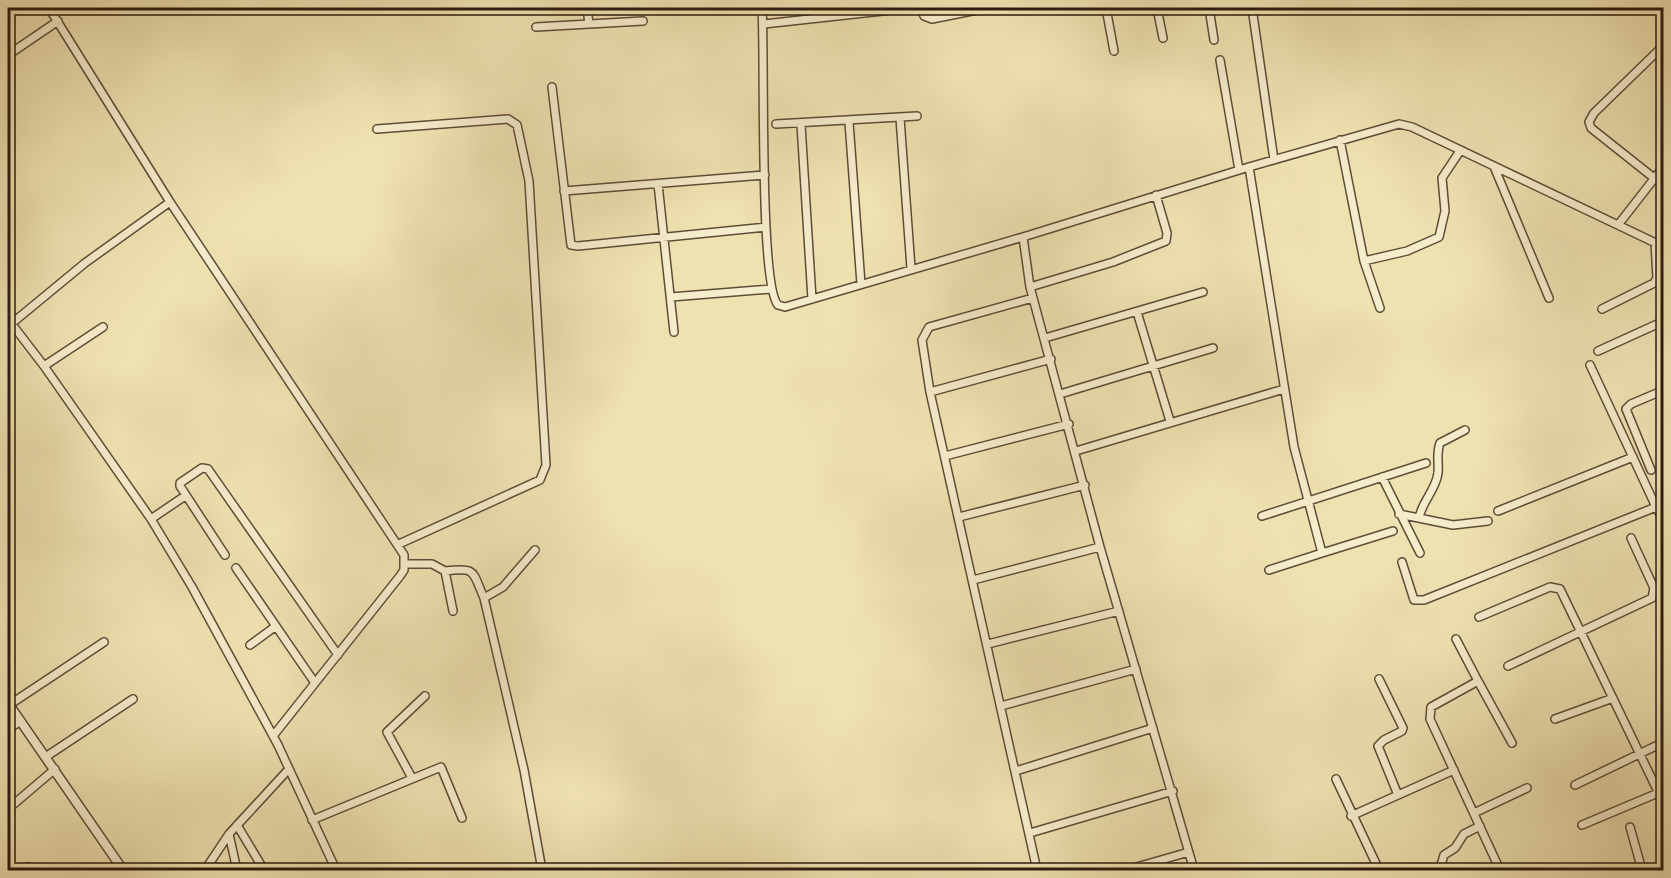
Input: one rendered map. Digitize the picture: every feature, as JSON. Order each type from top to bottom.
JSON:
[{"type":"street","points":[[49,8],[170,202],[399,544],[405,564],[400,576],[273,736]]},
{"type":"street","points":[[587,8],[589,24]]},
{"type":"street","points":[[762,8],[766,227],[771,289],[776,303],[781,307],[1399,124],[1412,127],[1495,169],[1664,247]]},
{"type":"street","points":[[764,24],[909,8]]},
{"type":"street","points":[[921,8],[924,16],[932,19],[987,8]]},
{"type":"street","points":[[1106,8],[1114,51]]},
{"type":"street","points":[[1157,8],[1163,38]]},
{"type":"street","points":[[1209,8],[1215,40]]},
{"type":"street","points":[[1252,8],[1274,160]]},
{"type":"street","points":[[8,55],[58,21]]},
{"type":"street","points":[[536,27],[643,21]]},
{"type":"street","points":[[1654,178],[1591,128],[1588,123],[1594,113],[1664,45]]},
{"type":"street","points":[[1220,60],[1239,170]]},
{"type":"street","points":[[552,87],[569,241],[574,246],[766,227]]},
{"type":"street","points":[[776,124],[801,125],[917,116]]},
{"type":"street","points":[[900,118],[911,268]]},
{"type":"street","points":[[377,129],[508,119],[517,125],[529,181],[546,465],[540,480],[399,544]]},
{"type":"street","points":[[849,122],[861,284]]},
{"type":"street","points":[[801,125],[812,299]]},
{"type":"street","points":[[1340,140],[1364,261],[1380,308]]},
{"type":"street","points":[[1364,261],[1407,251],[1430,243],[1439,237],[1445,211],[1442,178],[1460,151]]},
{"type":"street","points":[[1618,225],[1664,166]]},
{"type":"street","points":[[1249,167],[1294,447],[1322,553]]},
{"type":"street","points":[[1495,169],[1549,298]]},
{"type":"street","points":[[564,191],[765,175]]},
{"type":"street","points":[[657,184],[675,332]]},
{"type":"street","points":[[1030,287],[1113,262],[1166,241],[1167,233],[1156,195]]},
{"type":"street","points":[[170,202],[9,321],[44,366],[151,519],[224,642],[273,736],[336,870]]},
{"type":"street","points":[[1023,237],[1030,287],[1069,424],[1100,547],[1173,791],[1194,870]]},
{"type":"street","points":[[1602,309],[1654,283],[1657,278],[1655,243]]},
{"type":"street","points":[[671,297],[771,289]]},
{"type":"street","points":[[1045,338],[1203,292]]},
{"type":"street","points":[[1033,298],[929,327],[922,340],[930,392],[1037,870]]},
{"type":"street","points":[[1137,312],[1170,421]]},
{"type":"street","points":[[1598,351],[1664,321]]},
{"type":"street","points":[[44,366],[103,327]]},
{"type":"street","points":[[1060,394],[1213,348]]},
{"type":"street","points":[[930,392],[1051,359]]},
{"type":"street","points":[[1590,364],[1664,521]]},
{"type":"street","points":[[1076,451],[1170,421],[1284,389]]},
{"type":"street","points":[[1651,470],[1626,409],[1631,404],[1664,390]]},
{"type":"street","points":[[945,456],[1069,424]]},
{"type":"street","points":[[1419,518],[1421,508],[1432,491],[1438,473],[1436,452],[1440,443],[1465,430]]},
{"type":"street","points":[[1498,511],[1633,457]]},
{"type":"street","points":[[1262,516],[1426,463]]},
{"type":"street","points":[[225,555],[185,496],[180,483],[202,468],[208,468],[338,655]]},
{"type":"street","points":[[1382,477],[1420,554]]},
{"type":"street","points":[[959,518],[1085,485]]},
{"type":"street","points":[[151,519],[185,496]]},
{"type":"street","points":[[1402,562],[1414,600],[1424,600],[1656,507]]},
{"type":"street","points":[[1399,514],[1453,525],[1488,521]]},
{"type":"street","points":[[1269,570],[1393,531]]},
{"type":"street","points":[[1508,666],[1580,634],[1652,598],[1654,588],[1631,538]]},
{"type":"street","points":[[973,580],[1100,547]]},
{"type":"street","points":[[484,598],[503,587],[535,550]]},
{"type":"street","points":[[405,564],[432,564],[445,571],[466,568],[472,572],[484,598],[524,770],[542,870]]},
{"type":"street","points":[[236,568],[315,683]]},
{"type":"street","points":[[445,571],[453,611]]},
{"type":"street","points":[[1479,617],[1555,586],[1560,589],[1664,804]]},
{"type":"street","points":[[988,644],[1119,611]]},
{"type":"street","points":[[250,645],[276,626]]},
{"type":"street","points":[[1456,639],[1512,743]]},
{"type":"street","points":[[104,642],[8,704],[47,756],[120,869]]},
{"type":"street","points":[[1001,706],[1136,669]]},
{"type":"street","points":[[1379,679],[1403,728],[1378,746],[1398,795]]},
{"type":"street","points":[[1478,681],[1439,701],[1429,712],[1500,870]]},
{"type":"street","points":[[412,778],[387,732],[425,696]]},
{"type":"street","points":[[1555,719],[1613,698]]},
{"type":"street","points":[[47,756],[133,699]]},
{"type":"street","points":[[8,729],[21,721]]},
{"type":"street","points":[[1016,771],[1153,728]]},
{"type":"street","points":[[1575,785],[1664,742]]},
{"type":"street","points":[[312,820],[438,768],[443,768],[462,818]]},
{"type":"street","points":[[8,809],[55,769]]},
{"type":"street","points":[[205,870],[229,834],[288,770]]},
{"type":"street","points":[[1351,816],[1454,770]]},
{"type":"street","points":[[1336,779],[1351,816],[1379,870]]},
{"type":"street","points":[[1474,813],[1527,788]]},
{"type":"street","points":[[1030,833],[1173,791]]},
{"type":"street","points":[[1582,825],[1658,793]]},
{"type":"street","points":[[237,825],[264,870]]},
{"type":"street","points":[[1441,865],[1444,855],[1455,848],[1465,832],[1480,826]]},
{"type":"street","points":[[1630,827],[1642,870]]},
{"type":"street","points":[[229,834],[237,870]]},
{"type":"street","points":[[1126,870],[1189,852]]}]
